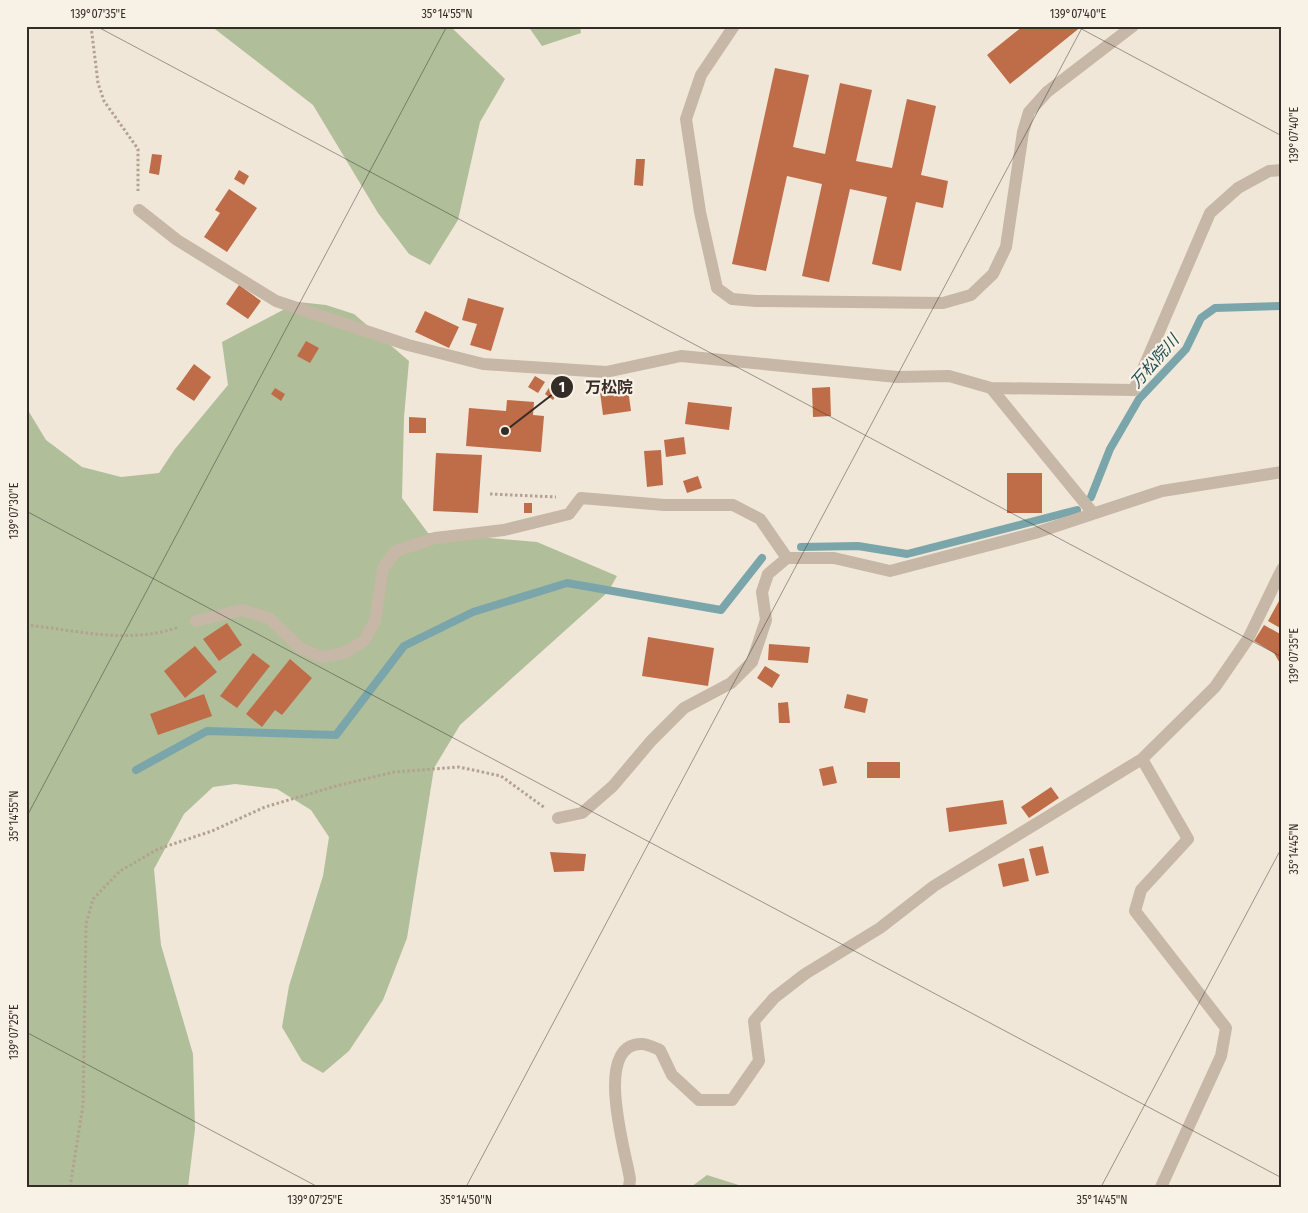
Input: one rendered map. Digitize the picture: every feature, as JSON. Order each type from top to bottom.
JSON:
[{"type":"street","points":[[734,26],[701,75],[686,119],[700,212],[717,288],[732,299],[756,301],[942,303],[971,296],[993,274],[1006,247],[1023,132],[1029,112],[1047,92],[1133,26]]},
{"type":"street","points":[[139,210],[177,240],[276,300],[408,345],[483,364],[606,372],[680,356],[897,377],[949,376],[991,388],[1134,390],[1210,214],[1238,188],[1269,170],[1282,170]]},
{"type":"street","points":[[991,388],[1093,513]]},
{"type":"street","points":[[558,818],[582,814],[613,786],[651,740],[684,708],[731,683],[752,662],[766,620],[762,592],[768,574],[787,558],[834,558],[890,571],[1034,533],[1162,491],[1282,472]]},
{"type":"street","points":[[196,621],[242,610],[269,618],[300,648],[322,657],[344,653],[364,641],[375,621],[383,568],[396,551],[435,538],[504,530],[569,514],[581,498],[664,504],[733,505],[760,518],[787,558]]},
{"type":"street","points":[[629,1187],[630,1179],[618,1116],[614,1075],[617,1061],[627,1048],[642,1044],[660,1050],[672,1075],[699,1100],[732,1100],[759,1060],[754,1021],[774,998],[805,974],[880,928],[934,886],[1142,759],[1215,687],[1248,639],[1282,569]]},
{"type":"street","points":[[1142,759],[1188,840],[1141,890],[1135,911],[1226,1028],[1221,1056],[1161,1187]]},
{"type":"path","points":[[91,26],[98,83],[104,101],[138,150],[139,210]]},
{"type":"path","points":[[490,494],[581,498]]},
{"type":"path","points":[[26,625],[106,636],[157,634],[196,621]]},
{"type":"path","points":[[70,1187],[83,1105],[86,924],[93,899],[120,871],[158,849],[212,831],[265,806],[394,772],[459,767],[501,776],[558,818]]},
{"type":"green space","points":[[211,26],[453,26],[452,28],[505,79],[480,122],[458,220],[430,265],[409,254],[378,213],[313,105]]},
{"type":"green space","points":[[528,26],[580,26],[581,33],[542,46]]},
{"type":"green space","points":[[298,302],[326,305],[354,314],[409,361],[404,417],[402,498],[428,533],[537,542],[617,576],[608,592],[460,725],[434,768],[407,938],[383,1000],[349,1051],[323,1073],[302,1061],[282,1027],[289,986],[323,876],[329,837],[311,810],[277,789],[235,784],[213,787],[184,814],[154,869],[161,945],[193,1054],[195,1129],[188,1187],[26,1187],[26,407],[46,440],[82,467],[121,477],[159,473],[175,449],[228,385],[222,342]]},
{"type":"green space","points":[[707,1175],[745,1187],[691,1187]]},
{"type":"building","points":[[1023,26],[1082,26],[1010,84],[987,55]]},
{"type":"building","points":[[775,68],[809,75],[793,147],[825,154],[840,83],[872,90],[856,161],[892,168],[907,99],[936,106],[921,175],[948,181],[943,208],[916,202],[901,271],[872,264],[887,197],[850,189],[829,282],[802,276],[822,184],[787,176],[766,271],[732,264]]},
{"type":"building","points":[[152,154],[162,155],[159,175],[149,173]]},
{"type":"building","points":[[636,159],[645,159],[643,186],[634,185]]},
{"type":"building","points":[[239,170],[249,176],[244,185],[234,179]]},
{"type":"building","points":[[229,189],[257,208],[227,252],[204,237],[220,213],[215,210]]},
{"type":"building","points":[[239,285],[261,301],[248,319],[226,304]]},
{"type":"building","points":[[468,298],[504,308],[491,351],[470,345],[477,324],[462,320]]},
{"type":"building","points":[[425,311],[459,327],[449,348],[415,332]]},
{"type":"building","points":[[306,341],[319,348],[310,363],[297,356]]},
{"type":"building","points":[[194,364],[211,377],[194,401],[176,389]]},
{"type":"building","points":[[535,376],[545,382],[538,393],[528,387]]},
{"type":"building","points":[[554,380],[563,385],[553,400],[545,394]]},
{"type":"building","points":[[830,387],[831,416],[813,417],[812,388]]},
{"type":"building","points":[[275,388],[285,394],[281,401],[271,394]]},
{"type":"building","points":[[628,389],[631,411],[603,415],[600,392]]},
{"type":"building","points":[[507,400],[534,402],[533,415],[544,416],[541,452],[466,446],[469,408],[506,411]]},
{"type":"building","points":[[688,402],[732,407],[729,430],[685,424]]},
{"type":"building","points":[[409,417],[426,418],[426,433],[409,433]]},
{"type":"building","points":[[684,437],[686,454],[666,457],[664,440]]},
{"type":"building","points":[[661,450],[663,485],[647,487],[644,451]]},
{"type":"building","points":[[436,453],[482,455],[478,513],[433,511]]},
{"type":"building","points":[[1007,473],[1042,473],[1042,513],[1007,513]]},
{"type":"building","points":[[698,476],[702,488],[687,493],[683,481]]},
{"type":"building","points":[[524,503],[532,503],[532,513],[524,513]]},
{"type":"building","points":[[1279,601],[1282,603],[1282,629],[1268,621]]},
{"type":"building","points":[[227,623],[242,645],[219,661],[203,639]]},
{"type":"building","points":[[1264,625],[1282,635],[1282,667],[1274,653],[1254,641]]},
{"type":"building","points":[[648,637],[714,648],[708,686],[642,676]]},
{"type":"building","points":[[769,644],[810,647],[808,663],[768,660]]},
{"type":"building","points":[[195,646],[217,672],[185,698],[164,671]]},
{"type":"building","points":[[253,653],[270,666],[237,708],[220,696]]},
{"type":"building","points":[[290,659],[312,678],[282,715],[275,710],[262,727],[246,714]]},
{"type":"building","points":[[765,666],[780,675],[772,688],[757,678]]},
{"type":"building","points":[[204,694],[212,716],[158,735],[150,714]]},
{"type":"building","points":[[847,694],[868,699],[865,713],[844,708]]},
{"type":"building","points":[[788,702],[790,723],[779,723],[778,703]]},
{"type":"building","points":[[867,762],[900,762],[900,778],[867,778]]},
{"type":"building","points":[[833,766],[837,783],[823,786],[819,769]]},
{"type":"building","points":[[1051,787],[1059,798],[1029,818],[1021,807]]},
{"type":"building","points":[[1003,800],[1007,824],[949,832],[946,808]]},
{"type":"building","points":[[1043,846],[1049,873],[1036,876],[1029,849]]},
{"type":"building","points":[[550,852],[586,854],[584,871],[554,872]]},
{"type":"building","points":[[1024,858],[1029,881],[1003,887],[998,864]]},
{"type":"waterway","name":"万松院川","points":[[1091,497],[1110,449],[1139,399],[1186,349],[1201,318],[1215,308],[1282,306]]},
{"type":"waterway","points":[[801,547],[858,546],[907,554],[1077,510]]},
{"type":"waterway","points":[[136,770],[207,731],[336,735],[404,646],[473,612],[567,583],[721,610],[762,558]]},
{"type":"place","name":"万松院","points":[[505,431]]}]
